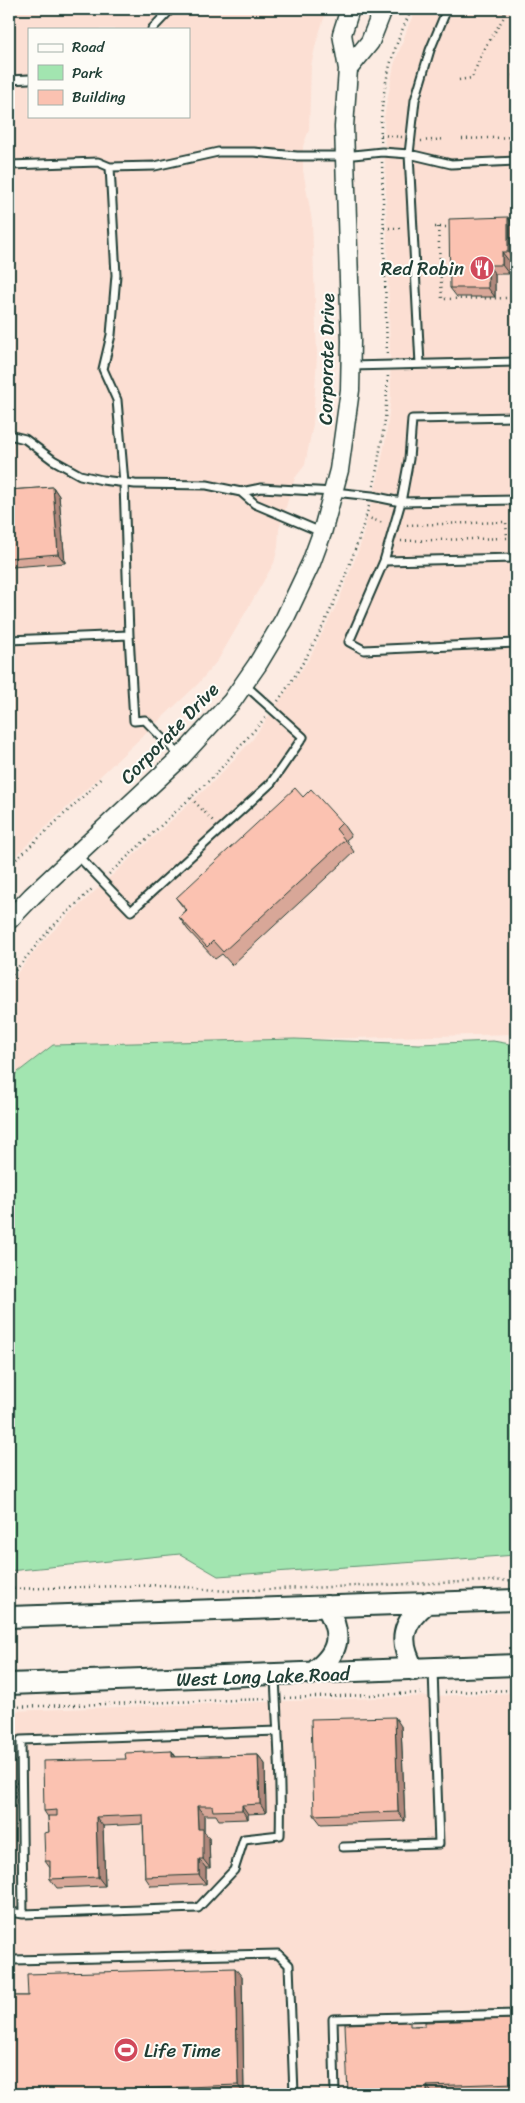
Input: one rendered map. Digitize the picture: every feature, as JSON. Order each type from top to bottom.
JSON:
[{"type":"main road","points":[[9,1617],[516,1600]]},
{"type":"main road","points":[[423,1670],[405,1651],[405,1631],[416,1612],[428,1602]]},
{"type":"main road","points":[[311,1674],[324,1665],[337,1644],[335,1624],[326,1606]]},
{"type":"main road","name":"West Long Lake Road","points":[[9,1684],[423,1670],[516,1665]]},
{"type":"street","name":"Corporate Drive","points":[[9,920],[76,854],[181,757],[214,722],[244,684],[284,620],[311,563],[334,492],[345,434],[351,366],[344,156],[344,106],[348,69],[342,34],[350,9]]},
{"type":"street","points":[[348,69],[370,42],[384,9]]},
{"type":"lane","points":[[153,28],[172,9]]},
{"type":"lane","points":[[420,364],[409,154],[415,100],[430,50],[447,9]]},
{"type":"lane","points":[[9,80],[28,79]]},
{"type":"lane","points":[[9,166],[98,162],[110,167],[155,166],[218,152],[344,156],[382,152],[409,154],[451,164],[516,161]]},
{"type":"lane","points":[[110,167],[116,275],[111,335],[103,368],[117,400],[124,483],[134,721],[145,720],[181,757]]},
{"type":"lane","points":[[351,366],[516,362]]},
{"type":"lane","points":[[516,416],[412,419],[409,459],[401,502],[384,561],[349,642],[364,650],[516,643]]},
{"type":"lane","points":[[9,436],[25,439],[52,460],[80,475],[124,483],[207,485],[241,492],[262,488],[334,492],[372,496],[401,502],[516,500]]},
{"type":"lane","points":[[241,492],[255,504],[322,533]]},
{"type":"lane","points":[[384,561],[516,558]]},
{"type":"lane","points":[[9,640],[129,635]]},
{"type":"lane","points":[[76,854],[131,910],[271,783],[303,737],[244,684]]},
{"type":"lane","points":[[343,1847],[439,1844],[423,1670]]},
{"type":"lane","points":[[9,1912],[23,1914],[198,1908],[234,1870],[244,1839],[280,1835],[275,1675]]},
{"type":"lane","points":[[23,1914],[21,1740],[278,1731]]},
{"type":"lane","points":[[9,1961],[278,1954],[289,1965],[294,2094]]},
{"type":"lane","points":[[335,2094],[333,2019],[516,2014]]},
{"type":"path","points":[[381,140],[382,105],[388,72],[399,36],[412,9]]},
{"type":"path","points":[[459,80],[472,78],[482,53],[504,17],[505,9]]},
{"type":"path","points":[[381,135],[402,137]]},
{"type":"path","points":[[462,139],[516,137]]},
{"type":"path","points":[[421,140],[445,139]]},
{"type":"path","points":[[382,166],[387,354]]},
{"type":"path","points":[[506,226],[516,225],[516,253]]},
{"type":"path","points":[[457,227],[436,227],[442,299],[512,298],[516,290]]},
{"type":"path","points":[[384,228],[406,228]]},
{"type":"path","points":[[374,484],[385,420],[388,375]]},
{"type":"path","points":[[279,699],[306,657],[326,619],[344,580],[369,506]]},
{"type":"path","points":[[366,518],[386,524]]},
{"type":"path","points":[[506,522],[507,538]]},
{"type":"path","points":[[511,522],[404,525],[400,541],[512,537]]},
{"type":"path","points":[[109,874],[233,757],[266,717]]},
{"type":"path","points":[[9,866],[100,779]]},
{"type":"path","points":[[191,798],[215,823]]},
{"type":"path","points":[[9,978],[49,930],[92,890]]},
{"type":"path","points":[[9,1590],[165,1585],[225,1591],[516,1580]]},
{"type":"path","points":[[443,1692],[516,1690]]},
{"type":"path","points":[[284,1698],[426,1693]]},
{"type":"path","points":[[9,1707],[267,1699]]},
{"type":"shaded area","points":[[9,9],[327,9],[311,66],[309,130],[303,146],[303,170],[312,221],[317,355],[313,424],[305,465],[295,478],[279,529],[278,547],[274,563],[218,660],[198,684],[9,862]]},
{"type":"shaded area","points":[[417,9],[516,9],[516,1034],[54,1045],[17,1073],[9,1062],[9,983],[42,942],[66,918],[215,780],[252,740],[309,659],[339,600],[360,546],[378,478],[391,396],[384,117],[394,65],[409,24]]},
{"type":"shaded area","points":[[516,1693],[516,2094],[9,2094],[9,1711]]},
{"type":"green space","points":[[295,1039],[419,1044],[493,1041],[516,1045],[516,1555],[218,1576],[180,1554],[9,1571],[9,1079],[53,1045]]},
{"type":"building","points":[[512,9],[516,9],[516,108],[515,108]]},
{"type":"building","name":"Red Robin","points":[[508,217],[508,252],[502,252],[502,265],[488,265],[488,288],[450,288],[449,219]]},
{"type":"building","points":[[53,487],[58,554],[9,558],[9,490]]},
{"type":"building","points":[[295,788],[303,797],[311,789],[342,823],[336,829],[345,840],[223,952],[213,941],[207,947],[179,917],[187,910],[176,898]]},
{"type":"building","points":[[395,1717],[398,1812],[314,1815],[311,1719]]},
{"type":"building","points":[[172,1751],[172,1757],[258,1755],[260,1804],[242,1805],[242,1810],[213,1811],[212,1806],[197,1806],[198,1829],[203,1829],[203,1859],[199,1859],[199,1875],[145,1877],[143,1815],[96,1817],[98,1877],[50,1879],[50,1861],[45,1861],[44,1833],[49,1832],[48,1816],[57,1816],[57,1810],[44,1811],[43,1761],[126,1759],[125,1753]]},
{"type":"building","name":"Life Time","points":[[235,1968],[238,2085],[134,2089],[131,2092],[103,2094],[49,2094],[46,2091],[9,2092],[9,1996],[28,1996],[27,1974]]},
{"type":"building","points":[[516,2019],[516,2083],[427,2086],[427,2094],[348,2094],[345,2024],[410,2022],[410,2026],[425,2026],[425,2022]]},
{"type":"place","name":"Red Robin","points":[[482,268]]},
{"type":"place","name":"Life Time","points":[[126,2050]]}]
